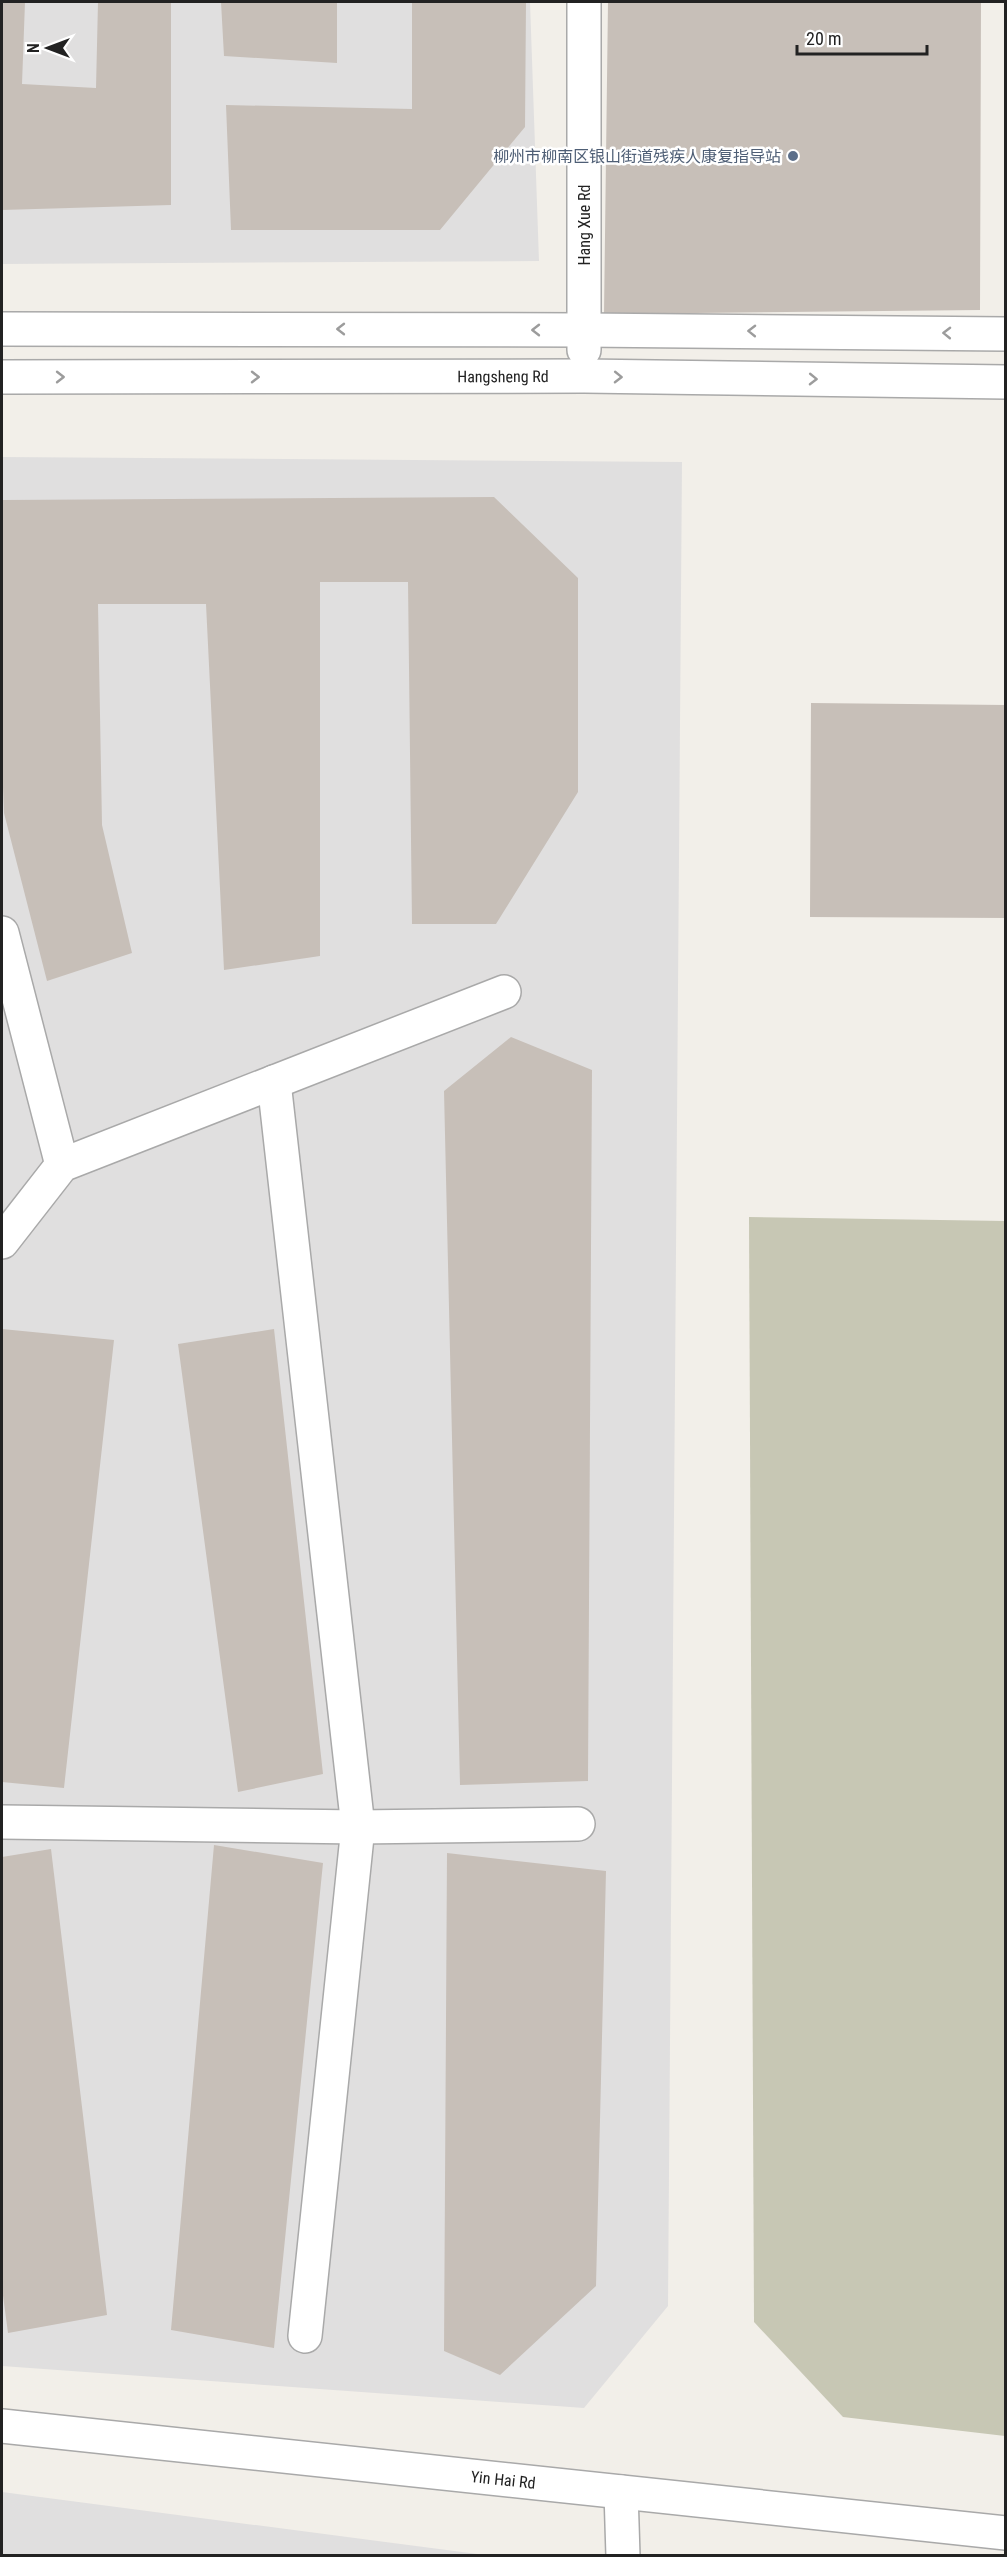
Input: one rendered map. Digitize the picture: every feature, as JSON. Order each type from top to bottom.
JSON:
[{"type":"street","name":"Hang Xue Rd","points":[[584,2],[584,376]]},
{"type":"street","points":[[2,329],[584,330],[1005,334]]},
{"type":"street","name":"Hangsheng Rd","points":[[2,377],[584,376],[1005,382]]},
{"type":"street","points":[[2,933],[62,1166]]},
{"type":"street","points":[[2,1242],[62,1166],[504,992]]},
{"type":"street","points":[[274,1082],[358,1827],[305,2336]]},
{"type":"street","points":[[2,1822],[358,1827],[578,1824]]},
{"type":"street","name":"Yin Hai Rd","points":[[2,2426],[1005,2533]]},
{"type":"street","points":[[621,2492],[623,2556]]},
{"type":"shaded area","points":[[2,2],[530,2],[539,261],[2,264]]},
{"type":"shaded area","points":[[2,457],[682,462],[668,2306],[584,2408],[2,2366]]},
{"type":"shaded area","points":[[749,1217],[1005,1221],[1005,2436],[843,2417],[754,2322]]},
{"type":"shaded area","points":[[2,2492],[485,2555],[2,2555]]},
{"type":"building","points":[[2,2],[25,2],[22,84],[96,88],[98,2],[171,2],[171,205],[2,210]]},
{"type":"building","points":[[221,2],[337,2],[337,63],[224,56]]},
{"type":"building","points":[[412,2],[526,2],[525,127],[440,230],[231,230],[226,105],[412,109]]},
{"type":"building","name":"柳州市柳南区银山街道残疾人康复指导站","points":[[608,2],[981,2],[980,310],[604,314]]},
{"type":"building","points":[[494,497],[578,578],[578,792],[496,924],[412,924],[408,582],[320,582],[320,956],[224,970],[206,604],[98,604],[102,825],[132,953],[47,981],[4,813],[2,500]]},
{"type":"building","points":[[811,703],[1006,705],[1006,918],[810,917]]},
{"type":"building","points":[[511,1037],[592,1070],[588,1781],[460,1785],[444,1091]]},
{"type":"building","points":[[2,1329],[114,1340],[64,1788],[2,1782]]},
{"type":"building","points":[[274,1329],[323,1774],[238,1792],[178,1344]]},
{"type":"building","points":[[214,1845],[323,1863],[274,2348],[171,2330]]},
{"type":"building","points":[[51,1849],[107,2315],[8,2333],[2,2288],[2,1857]]},
{"type":"building","points":[[447,1853],[606,1871],[596,2286],[500,2375],[444,2351]]},
{"type":"place","name":"柳州市柳南区银山街道残疾人康复指导站","points":[[793,156]]}]
